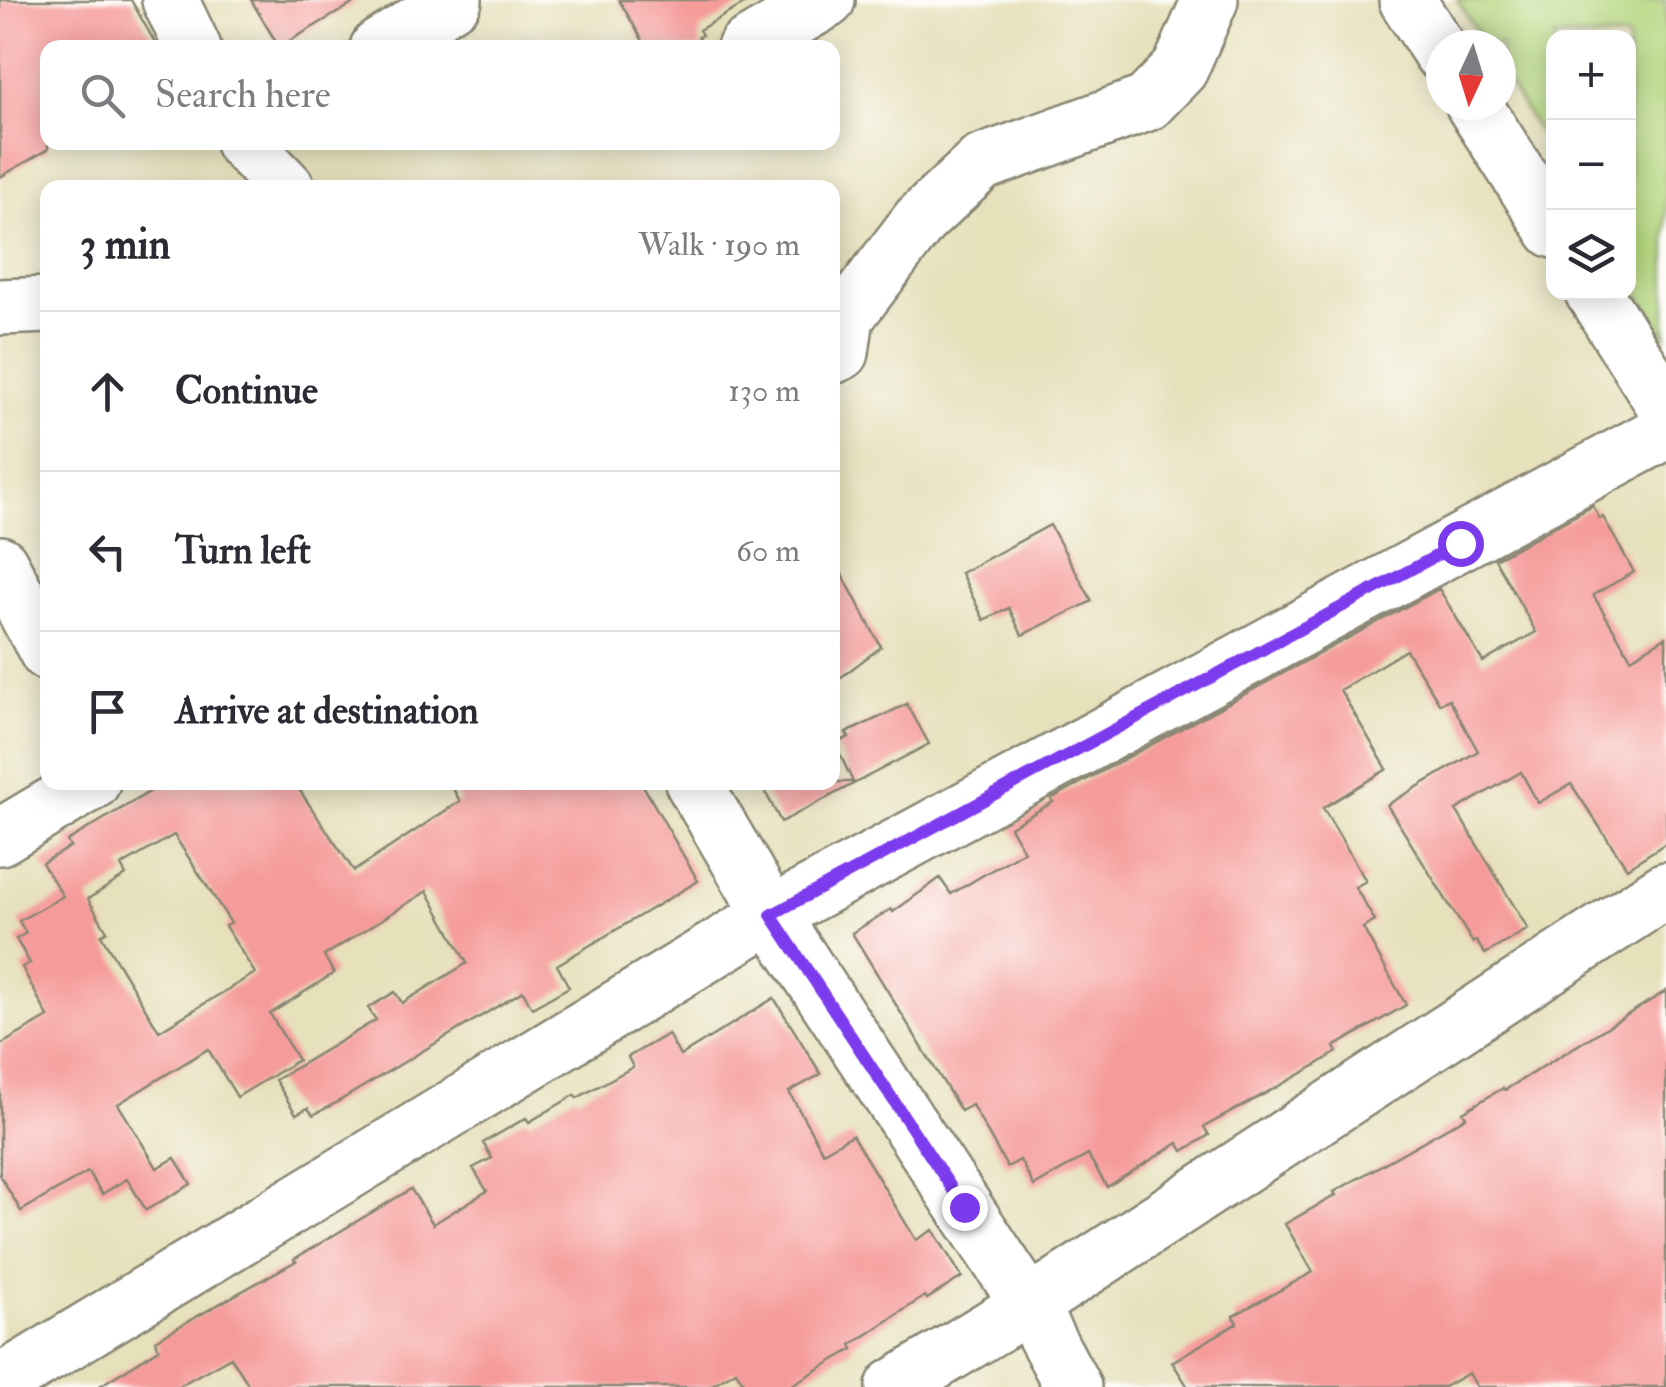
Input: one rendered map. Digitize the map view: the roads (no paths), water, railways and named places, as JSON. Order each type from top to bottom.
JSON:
[{"type":"street","points":[[170,0],[189,40]]},
{"type":"street","points":[[391,40],[454,0]]},
{"type":"street","points":[[758,40],[826,0]]},
{"type":"street","points":[[840,352],[846,317],[932,208],[980,163],[1147,103],[1180,68],[1210,0]]},
{"type":"street","points":[[1407,0],[1426,30]]},
{"type":"street","points":[[1484,120],[1546,218]]},
{"type":"street","points":[[251,150],[280,180]]},
{"type":"street","points":[[1598,300],[1666,407]]},
{"type":"street","points":[[0,306],[40,304]]},
{"type":"street","points":[[0,1384],[771,915],[1666,431]]},
{"type":"street","points":[[0,564],[40,638]]},
{"type":"street","points":[[0,837],[79,790]]},
{"type":"street","points":[[698,790],[771,915],[1029,1305],[1073,1387]]},
{"type":"street","points":[[894,1387],[1029,1305],[1666,890]]}]
